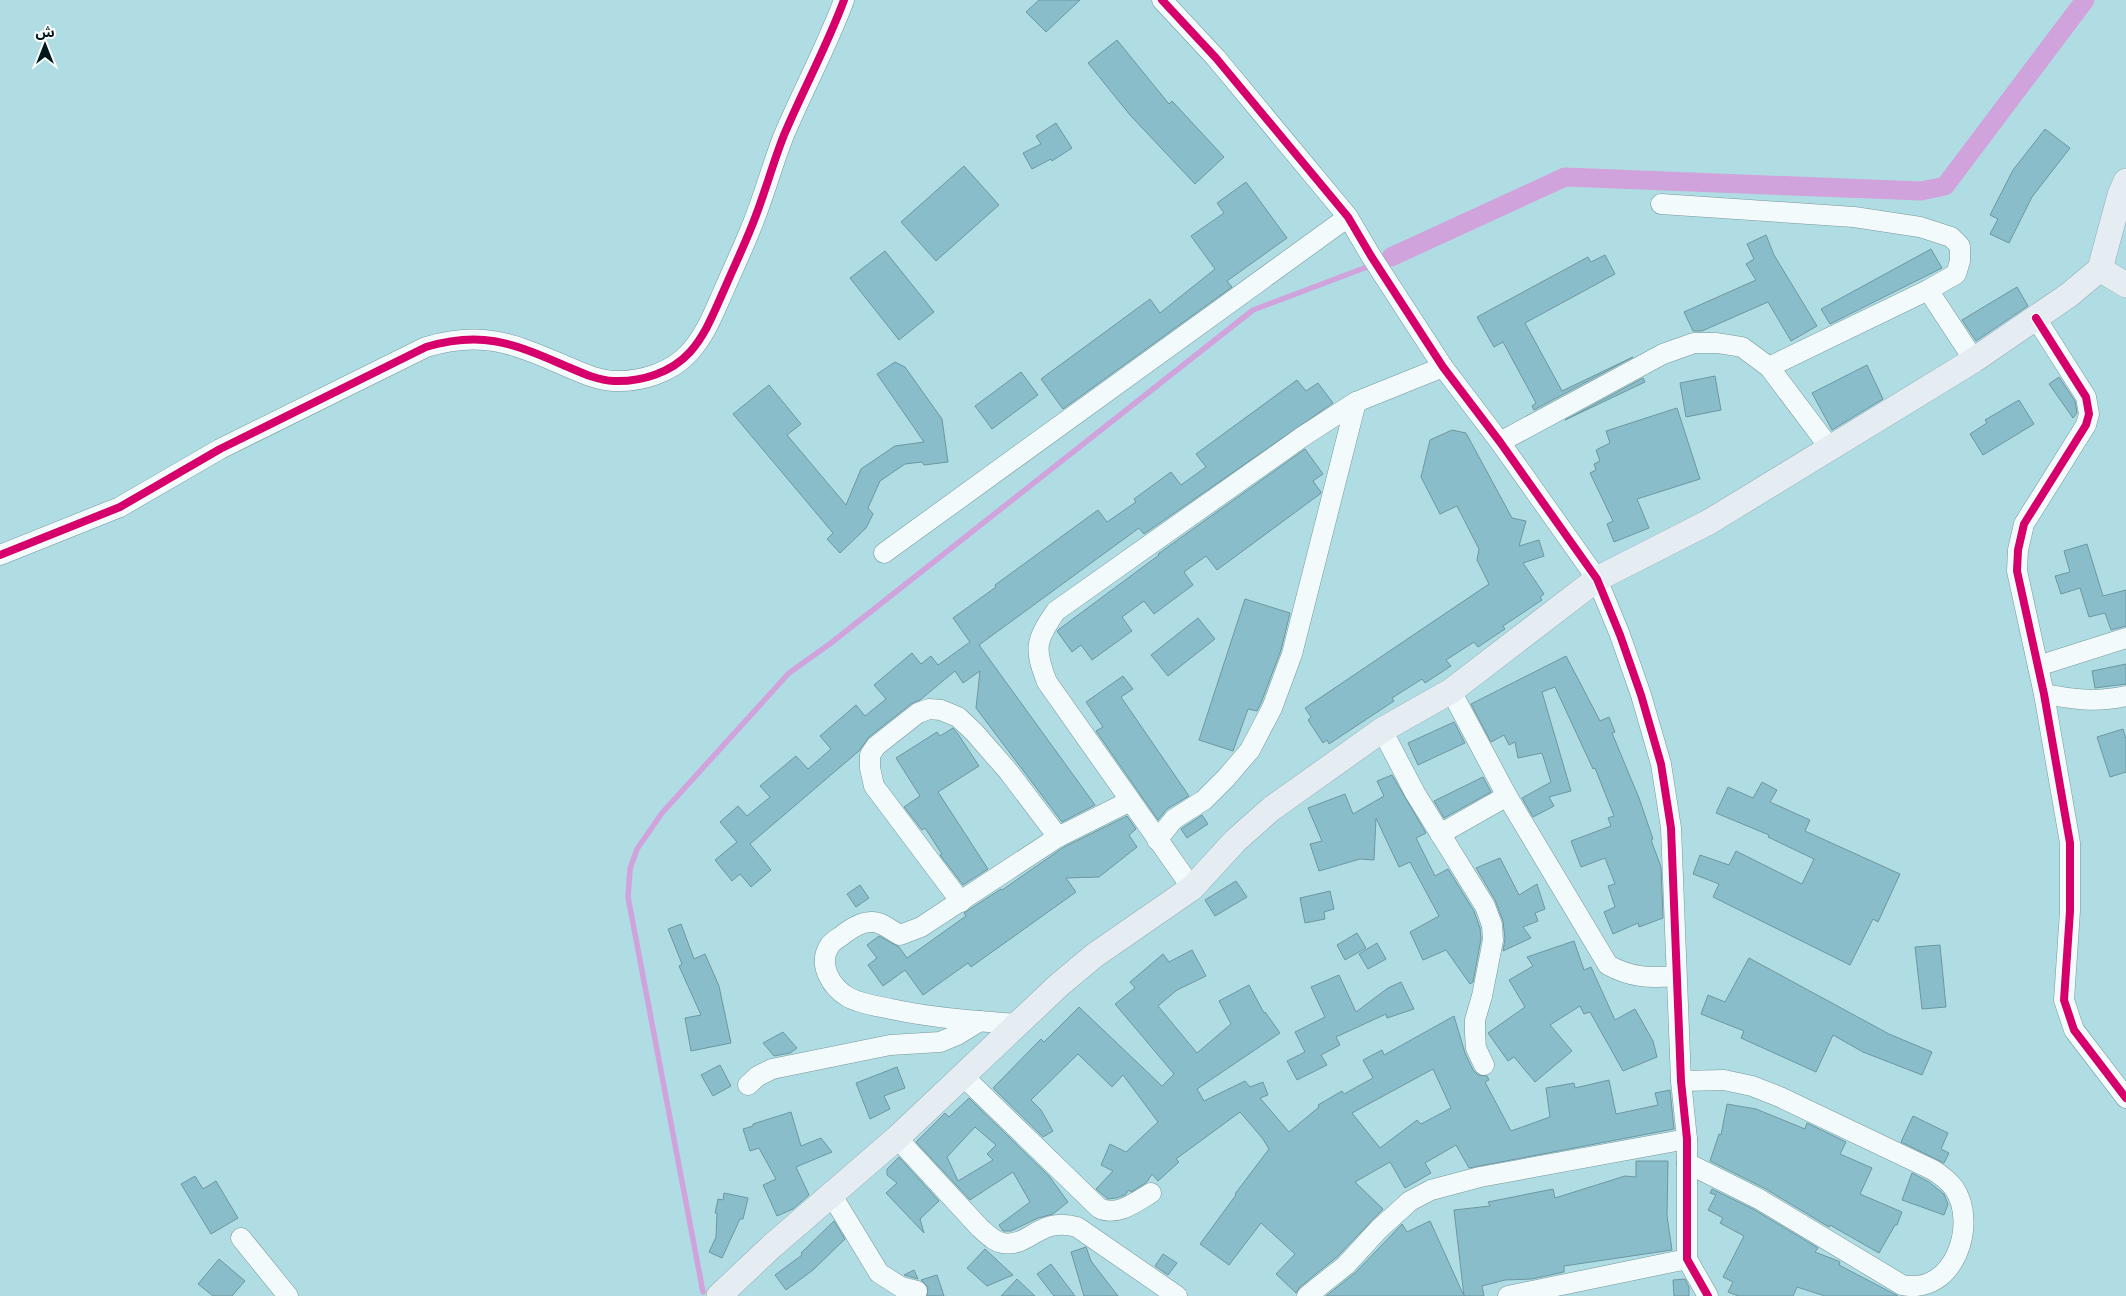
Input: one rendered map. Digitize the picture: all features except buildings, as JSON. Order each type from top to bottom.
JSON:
[{"type":"main road","points":[[719,1296],[831,1194],[897,1138],[964,1076],[1016,1024],[1095,955],[1192,888],[1234,841],[1271,809],[1382,730],[1451,691],[1597,579],[1709,522],[1974,360],[2069,295],[2100,269],[2120,195],[2126,181]]},
{"type":"main road","points":[[2100,269],[2126,285]]},
{"type":"street","points":[[0,554],[120,508],[220,449],[426,348],[447,341],[464,339],[503,343],[528,350],[591,377],[612,381],[633,381],[667,370],[688,354],[706,328],[751,228],[784,136],[844,0]]},
{"type":"street","points":[[1162,0],[1216,58],[1348,217],[1443,367],[1500,442],[1597,579],[1642,695],[1661,764],[1671,828],[1681,1081],[1687,1139],[1687,1259],[1708,1296]]},
{"type":"street","points":[[1661,204],[1854,217],[1920,227],[1951,237],[1960,246],[1960,260],[1956,274],[1928,290],[1769,367]]},
{"type":"street","points":[[884,553],[1348,217]]},
{"type":"street","points":[[1928,290],[1974,360]]},
{"type":"street","points":[[2036,318],[2086,396],[2088,414],[2086,425],[2024,524],[2018,550],[2017,571],[2044,694],[2070,843],[2070,911],[2064,1000],[2074,1030],[2126,1098]]},
{"type":"street","points":[[1500,442],[1663,354],[1694,343],[1717,343],[1742,347],[1769,367],[1830,448]]},
{"type":"street","points":[[1192,888],[1047,682],[1038,659],[1039,643],[1045,627],[1056,611],[1302,436],[1356,402],[1443,367]]},
{"type":"street","points":[[1157,840],[1174,819],[1204,800],[1226,778],[1250,750],[1272,708],[1292,654],[1356,402]]},
{"type":"street","points":[[2038,666],[2126,638]]},
{"type":"street","points":[[1451,691],[1507,796],[1549,863],[1589,937],[1608,965],[1624,973],[1647,978],[1676,976]]},
{"type":"street","points":[[2044,694],[2089,701],[2108,700],[2126,696]]},
{"type":"street","points":[[961,902],[874,786],[870,768],[870,755],[876,746],[918,713],[929,709],[941,710],[958,717],[1008,771],[1058,837]]},
{"type":"street","points":[[1382,730],[1415,793],[1485,906],[1492,925],[1493,940],[1475,1020],[1476,1048],[1484,1065]]},
{"type":"street","points":[[1440,834],[1507,796]]},
{"type":"street","points":[[1016,1024],[913,1014],[874,1006],[848,997],[833,986],[827,974],[827,953],[831,944],[853,927],[874,922],[900,935],[922,927],[1058,837],[1130,801]]},
{"type":"street","points":[[748,1085],[758,1076],[772,1069],[890,1046],[940,1042],[957,1036],[980,1021]]},
{"type":"street","points":[[964,1076],[1099,1208],[1106,1211],[1117,1211],[1151,1193]]},
{"type":"street","points":[[1681,1081],[1724,1080],[1752,1086],[1780,1097],[1934,1170],[1946,1178],[1955,1189],[1962,1207],[1963,1238],[1956,1263],[1944,1278],[1934,1285],[1922,1290],[1912,1289],[1902,1285],[1759,1199],[1687,1163]]},
{"type":"street","points":[[897,1138],[980,1228],[994,1240],[1011,1244],[1053,1224],[1065,1223],[1077,1227],[1177,1296]]},
{"type":"street","points":[[1307,1296],[1346,1266],[1379,1229],[1410,1201],[1431,1190],[1499,1173],[1687,1139]]},
{"type":"street","points":[[831,1194],[879,1273],[900,1287],[917,1292]]},
{"type":"street","points":[[242,1238],[288,1296]]},
{"type":"street","points":[[1508,1296],[1687,1259]]},
{"type":"waterway","points":[[1391,257],[1565,177],[1921,191],[1945,186],[2085,0]]},
{"type":"waterway","points":[[703,1292],[628,897],[630,869],[637,849],[662,813],[789,673],[831,643],[1253,310],[1367,267]]},
{"type":"cycle path","points":[[0,555],[120,507],[220,449],[426,347],[463,340],[495,341],[543,356],[593,377],[614,381],[645,378],[674,366],[696,345],[713,315],[756,216],[784,135],[844,0]]},
{"type":"cycle path","points":[[1162,0],[1216,58],[1348,217],[1443,367],[1500,442],[1597,579],[1620,635],[1641,695],[1661,764],[1671,828],[1681,1081],[1687,1139],[1687,1259],[1708,1296]]},
{"type":"cycle path","points":[[2036,318],[2086,397],[2089,414],[2086,425],[2024,524],[2018,550],[2017,571],[2044,694],[2070,843],[2070,911],[2064,1000],[2074,1030],[2126,1098]]}]
